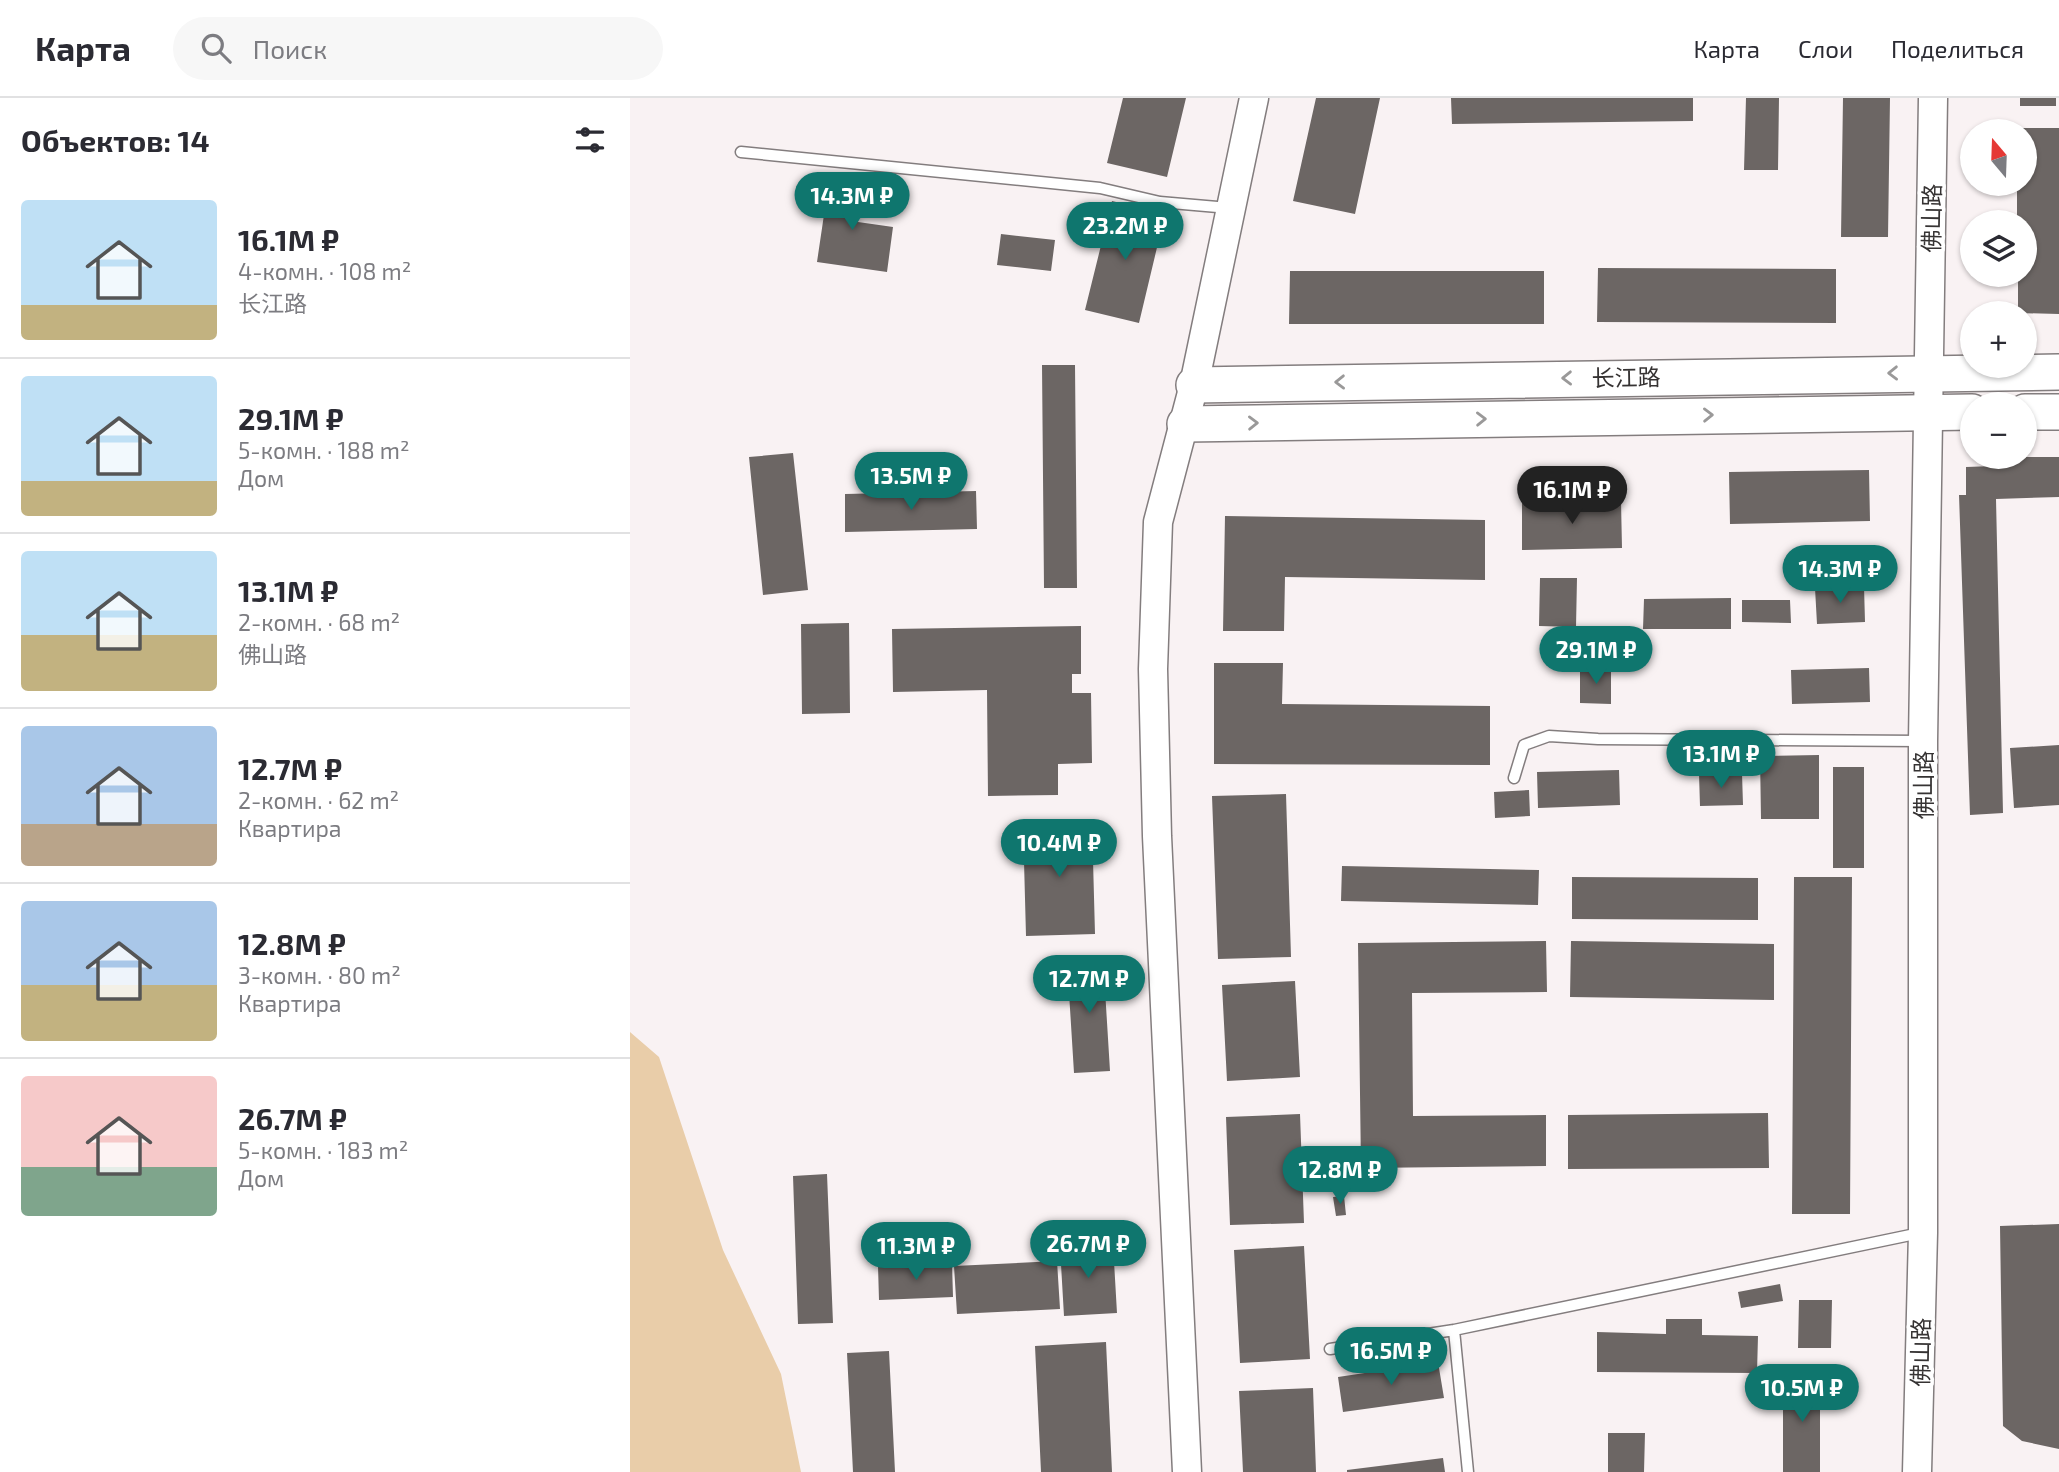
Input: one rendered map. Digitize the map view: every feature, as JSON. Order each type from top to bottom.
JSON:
[{"type":"main road","name":"长江路","points":[[1194,384],[2059,372]]},
{"type":"main road","name":"长江路","points":[[1185,424],[1960,412]]},
{"type":"main road","points":[[2037,412],[2059,412]]},
{"type":"street","points":[[1187,1472],[1157,836],[1153,668],[1158,522],[1185,424],[1254,98]]},
{"type":"street","name":"佛山路","points":[[1917,1472],[1923,1233],[1923,741],[1933,98]]},
{"type":"lane","points":[[741,152],[1100,188],[1160,202],[1230,208]]},
{"type":"lane","points":[[1514,778],[1524,745],[1549,736],[1598,739],[1923,741]]},
{"type":"lane","points":[[1330,1349],[1454,1330],[1923,1233]]},
{"type":"lane","points":[[1454,1330],[1468,1472]]},
{"type":"shaded area","points":[[630,1032],[659,1057],[723,1250],[781,1374],[801,1472],[630,1472]]},
{"type":"building","points":[[1123,98],[1186,98],[1167,177],[1107,163]]},
{"type":"building","points":[[1316,98],[1380,98],[1355,214],[1293,201]]},
{"type":"building","points":[[1451,98],[1693,98],[1693,121],[1452,124]]},
{"type":"building","points":[[1746,98],[1779,98],[1778,170],[1744,170]]},
{"type":"building","points":[[1843,98],[1890,98],[1888,237],[1841,237]]},
{"type":"building","points":[[2020,98],[2056,98],[2056,106],[2020,106]]},
{"type":"building","points":[[2037,128],[2059,128],[2059,314],[2037,313],[2037,301],[2018,301],[2018,287],[2037,287],[2037,210],[2017,210],[2017,196],[2037,196]]},
{"type":"building","points":[[829,181],[864,186],[858,222],[893,227],[887,272],[817,262]]},
{"type":"building","points":[[1112,201],[1165,214],[1139,323],[1085,310]]},
{"type":"building","points":[[1001,234],[1055,240],[1051,271],[997,265]]},
{"type":"building","points":[[1598,268],[1836,269],[1836,323],[1597,322]]},
{"type":"building","points":[[1290,271],[1544,271],[1544,324],[1289,324]]},
{"type":"building","points":[[1042,365],[1075,365],[1077,588],[1044,588]]},
{"type":"building","points":[[793,453],[808,590],[763,595],[749,457]]},
{"type":"building","points":[[2037,457],[2059,457],[2059,497],[1996,499],[2003,813],[1970,815],[1959,495],[1966,495],[1966,469],[2037,469]]},
{"type":"building","points":[[1869,470],[1870,521],[1730,524],[1729,472]]},
{"type":"building","points":[[976,491],[977,529],[845,532],[845,494]]},
{"type":"building","points":[[1621,501],[1622,548],[1522,550],[1522,503]]},
{"type":"building","points":[[1225,516],[1485,520],[1485,580],[1285,577],[1284,631],[1223,631]]},
{"type":"building","points":[[1540,578],[1577,578],[1576,627],[1539,626]]},
{"type":"building","points":[[1864,586],[1865,622],[1817,624],[1815,588]]},
{"type":"building","points":[[1731,598],[1731,629],[1643,629],[1644,599]]},
{"type":"building","points":[[1742,600],[1790,600],[1791,623],[1742,622]]},
{"type":"building","points":[[849,623],[850,713],[802,714],[801,624]]},
{"type":"building","points":[[1081,626],[1081,674],[1072,674],[1072,693],[1091,693],[1092,763],[1058,764],[1058,795],[988,796],[987,690],[893,692],[892,629]]},
{"type":"building","points":[[1214,663],[1283,663],[1282,704],[1490,706],[1490,765],[1214,764]]},
{"type":"building","points":[[1580,668],[1611,669],[1611,704],[1580,703]]},
{"type":"building","points":[[1869,668],[1870,702],[1792,704],[1791,670]]},
{"type":"building","points":[[2059,745],[2059,805],[2014,808],[2010,748]]},
{"type":"building","points":[[1819,755],[1819,819],[1761,819],[1760,756]]},
{"type":"building","points":[[1833,767],[1864,767],[1864,868],[1833,868]]},
{"type":"building","points":[[1619,770],[1620,805],[1538,808],[1537,772]]},
{"type":"building","points":[[1742,773],[1743,805],[1700,806],[1699,774]]},
{"type":"building","points":[[1529,790],[1530,816],[1495,818],[1494,792]]},
{"type":"building","points":[[1286,794],[1291,957],[1218,959],[1212,796]]},
{"type":"building","points":[[1092,823],[1095,934],[1026,936],[1023,824]]},
{"type":"building","points":[[1342,866],[1539,870],[1538,905],[1341,901]]},
{"type":"building","points":[[1572,877],[1758,878],[1758,920],[1572,919]]},
{"type":"building","points":[[1794,877],[1852,877],[1850,1214],[1792,1214]]},
{"type":"building","points":[[1546,941],[1547,992],[1412,993],[1413,1116],[1546,1115],[1546,1166],[1361,1168],[1358,943]]},
{"type":"building","points":[[1571,941],[1774,944],[1774,1000],[1570,997]]},
{"type":"building","points":[[1103,957],[1110,1071],[1074,1073],[1067,960]]},
{"type":"building","points":[[1295,981],[1300,1077],[1227,1081],[1222,985]]},
{"type":"building","points":[[1768,1113],[1769,1168],[1568,1169],[1568,1115]]},
{"type":"building","points":[[1300,1114],[1304,1223],[1230,1225],[1226,1117]]},
{"type":"building","points":[[827,1174],[833,1323],[798,1324],[793,1176]]},
{"type":"building","points":[[1344,1196],[1346,1215],[1336,1216],[1333,1197]]},
{"type":"building","points":[[2059,1224],[2059,1449],[2022,1441],[2003,1426],[2000,1226]]},
{"type":"building","points":[[1113,1244],[1117,1313],[1064,1316],[1060,1247]]},
{"type":"building","points":[[1304,1246],[1310,1359],[1240,1363],[1234,1250]]},
{"type":"building","points":[[1057,1261],[1060,1309],[957,1314],[954,1266]]},
{"type":"building","points":[[952,1263],[953,1297],[879,1300],[878,1266]]},
{"type":"building","points":[[1780,1284],[1783,1301],[1741,1308],[1738,1292]]},
{"type":"building","points":[[1799,1300],[1832,1300],[1831,1348],[1798,1348]]},
{"type":"building","points":[[1666,1319],[1702,1319],[1702,1335],[1758,1336],[1757,1373],[1597,1372],[1597,1332],[1666,1334]]},
{"type":"building","points":[[1106,1342],[1112,1472],[1041,1472],[1035,1346]]},
{"type":"building","points":[[889,1351],[895,1472],[853,1472],[847,1353]]},
{"type":"building","points":[[1438,1362],[1444,1398],[1343,1412],[1338,1377]]},
{"type":"building","points":[[1820,1376],[1820,1472],[1783,1472],[1783,1377]]},
{"type":"building","points":[[1313,1388],[1316,1472],[1243,1472],[1239,1391]]},
{"type":"building","points":[[1608,1433],[1645,1433],[1644,1472],[1608,1472]]},
{"type":"building","points":[[1443,1458],[1445,1472],[1347,1472],[1347,1470]]}]
